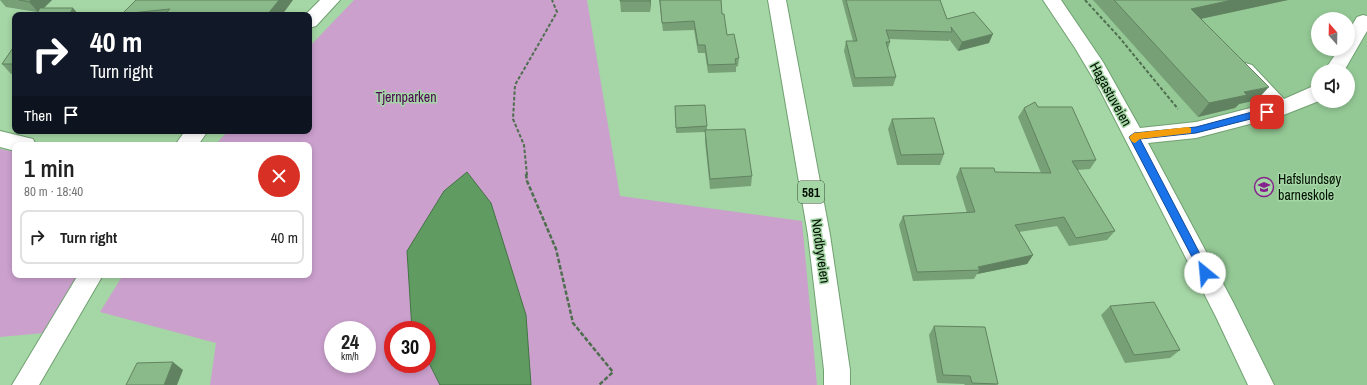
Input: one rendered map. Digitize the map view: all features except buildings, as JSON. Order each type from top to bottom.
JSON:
[{"type":"street","points":[[312,19],[332,0]]},
{"type":"street","name":"Nordbyveien","points":[[777,0],[819,235],[837,370],[837,385]]},
{"type":"street","name":"Hagastuveien","points":[[1052,0],[1083,42],[1218,297],[1261,385]]},
{"type":"street","points":[[1339,64],[1362,21]]},
{"type":"street","points":[[1232,58],[1281,108]]},
{"type":"street","points":[[1134,137],[1196,130],[1281,108],[1311,95]]},
{"type":"street","points":[[188,142],[195,134]]},
{"type":"street","points":[[26,385],[89,278]]},
{"type":"path","points":[[552,0],[557,12],[515,85],[512,119],[524,145],[527,181],[556,249],[573,323],[613,372],[599,385]]},
{"type":"path","points":[[1085,0],[1119,37],[1196,130]]},
{"type":"shaded area","name":"Hafslundsøy barneskole","points":[[1052,0],[1367,0],[1367,385],[1261,385]]},
{"type":"shaded area","points":[[467,172],[491,203],[526,315],[531,385],[440,385],[434,373],[436,373],[436,321],[411,321],[407,251],[444,191]]},
{"type":"green space","name":"Tjernparken","points":[[354,0],[587,0],[620,196],[802,221],[817,385],[531,385],[526,315],[491,203],[407,250],[411,321],[384,321],[384,373],[434,373],[440,385],[210,385],[216,343],[100,312],[121,278],[312,278],[312,142],[218,142],[225,134],[312,134],[312,44]]},
{"type":"green space","points":[[0,149],[12,151],[12,278],[79,278],[44,333],[0,337]]},
{"type":"slow traffic","points":[[1135,140],[1134,137],[1188,131]]},
{"type":"place","name":"Hafslundsøy barneskole","points":[[1264,187]]},
{"type":"route","points":[[1205,273],[1134,137],[1196,130],[1267,112]]}]
